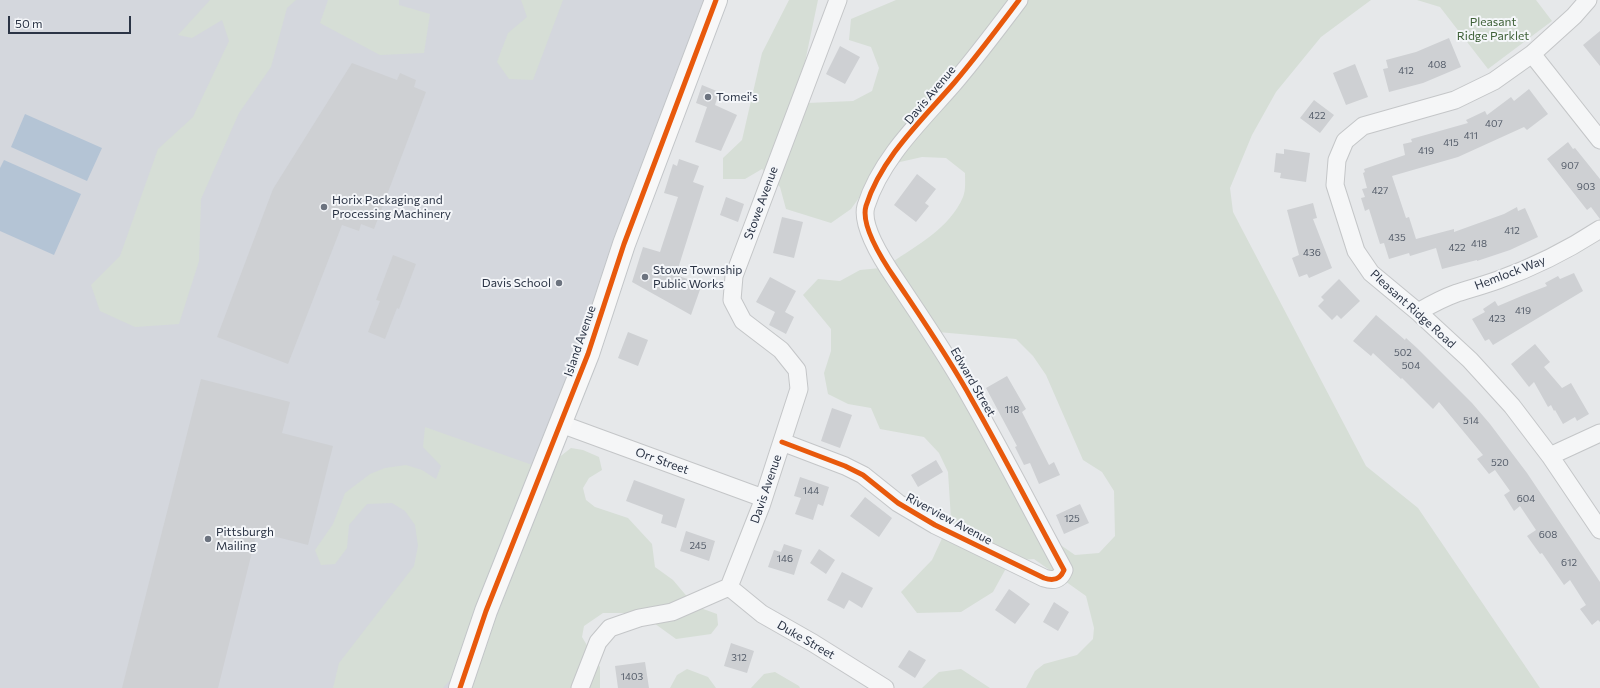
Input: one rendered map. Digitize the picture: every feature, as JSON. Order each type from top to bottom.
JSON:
[{"type":"main road","name":"Island Avenue","points":[[463,679],[486,611],[588,354],[624,244],[716,0]]},
{"type":"street","name":"Stowe Avenue","points":[[799,389],[797,370],[781,350],[743,322],[732,300],[734,276],[838,0]]},
{"type":"street","name":"Davis Avenue","points":[[866,207],[875,184],[892,156],[956,81],[1019,0]]},
{"type":"street","name":"Pleasant Ridge Road","points":[[1588,0],[1574,16],[1532,54],[1494,81],[1455,100],[1363,126],[1346,141],[1337,160],[1335,185],[1356,251],[1371,273],[1418,312],[1470,360],[1507,400],[1550,456],[1600,530]]},
{"type":"street","points":[[1532,54],[1600,140]]},
{"type":"street","name":"Edward Street","points":[[866,207],[864,215],[870,233],[884,262],[941,348],[972,399],[1064,570]]},
{"type":"street","name":"Hemlock Way","points":[[1418,312],[1442,299],[1497,281],[1538,264],[1574,246],[1600,229]]},
{"type":"street","name":"Davis Avenue","points":[[729,587],[763,498],[799,389]]},
{"type":"street","name":"Orr Street","points":[[561,424],[763,498]]},
{"type":"street","points":[[1550,456],[1600,433]]},
{"type":"street","name":"Riverview Avenue","points":[[782,442],[845,466],[863,476],[898,503],[935,525],[1044,578],[1051,580],[1056,579],[1062,576],[1064,570]]},
{"type":"street","points":[[580,688],[598,642],[610,628],[639,618],[672,612],[729,587]]},
{"type":"street","name":"Duke Street","points":[[729,587],[762,614],[813,642],[885,688]]},
{"type":"street","points":[[448,688],[463,679]]},
{"type":"shaded area","points":[[0,0],[716,0],[466,670],[448,688],[0,688]]},
{"type":"green space","points":[[210,0],[296,0],[287,8],[271,67],[239,113],[201,199],[199,261],[179,324],[135,327],[100,311],[91,285],[120,256],[158,149],[193,117],[229,41],[222,20],[192,38],[178,35]]},
{"type":"green space","points":[[328,0],[399,0],[399,5],[430,14],[424,53],[380,55],[320,23]]},
{"type":"green space","points":[[521,0],[563,0],[533,80],[509,79],[497,62],[508,33],[527,17]]},
{"type":"green space","points":[[789,0],[818,0],[801,81],[807,103],[853,101],[872,91],[879,68],[871,47],[849,40],[851,19],[896,0],[1371,0],[1321,37],[1276,92],[1252,135],[1230,188],[1233,212],[1366,466],[1418,508],[1540,688],[1026,688],[1035,671],[1044,664],[1077,655],[1093,639],[1094,628],[1086,596],[1034,559],[1010,561],[993,592],[961,612],[917,613],[901,592],[932,560],[951,519],[948,472],[939,453],[924,437],[880,429],[871,408],[848,404],[828,394],[824,373],[831,351],[831,329],[803,295],[818,279],[840,281],[860,270],[881,268],[961,388],[1040,538],[1062,546],[1075,555],[1099,553],[1115,536],[1114,491],[1102,472],[1083,460],[1046,375],[1033,356],[1016,339],[938,332],[891,263],[932,235],[950,218],[964,194],[965,173],[946,158],[922,157],[900,162],[879,170],[851,209],[831,223],[786,209],[780,187],[762,169],[745,179],[723,179],[723,158],[742,140],[762,53]]},
{"type":"green space","name":"Pleasant Ridge Parklet","points":[[1417,0],[1536,0],[1552,21],[1488,69],[1440,7]]},
{"type":"green space","points":[[425,427],[538,467],[459,670],[443,688],[333,688],[339,663],[414,566],[418,546],[415,525],[405,511],[392,503],[367,504],[349,525],[347,548],[335,564],[321,565],[315,550],[333,524],[345,493],[370,474],[385,468],[406,465],[422,470],[436,479],[441,466],[423,447]]},
{"type":"green space","points":[[571,448],[583,450],[599,457],[602,470],[589,478],[583,488],[586,500],[595,507],[628,518],[652,544],[655,567],[673,580],[695,606],[717,614],[718,625],[711,634],[676,639],[647,618],[625,613],[603,613],[584,626],[582,637],[600,667],[600,688],[467,688],[553,462]]},
{"type":"green space","points":[[687,669],[708,677],[716,688],[670,688],[677,675]]},
{"type":"green space","points":[[961,669],[990,688],[922,688],[939,672]]},
{"type":"green space","points":[[775,672],[800,688],[751,688],[764,674]]},
{"type":"water","points":[[25,114],[102,148],[87,181],[11,147]]},
{"type":"water","points":[[4,160],[81,194],[54,255],[0,231],[0,168]]},
{"type":"building","points":[[1600,31],[1600,66],[1583,45]]},
{"type":"building","points":[[1449,38],[1461,67],[1423,83],[1389,92],[1383,69],[1388,68],[1386,60],[1416,52]]},
{"type":"building","points":[[840,46],[860,57],[845,84],[826,74]]},
{"type":"building","name":"Horix Packaging and Processing Machinery","points":[[352,63],[397,80],[400,73],[416,80],[414,87],[426,92],[374,229],[361,224],[359,231],[342,225],[288,364],[217,337],[273,189]]},
{"type":"building","points":[[1355,64],[1368,97],[1346,105],[1333,73]]},
{"type":"building","points":[[702,85],[719,92],[715,105],[737,115],[721,151],[695,142],[707,107],[696,103]]},
{"type":"building","points":[[1529,89],[1548,114],[1527,130],[1524,127],[1458,157],[1392,176],[1406,218],[1409,217],[1416,239],[1454,229],[1454,232],[1504,214],[1517,207],[1518,211],[1525,208],[1538,237],[1510,250],[1477,261],[1442,269],[1436,248],[1410,256],[1409,253],[1389,259],[1384,243],[1380,244],[1369,209],[1365,211],[1361,198],[1365,197],[1362,189],[1367,188],[1363,173],[1365,172],[1364,169],[1405,155],[1403,144],[1412,142],[1411,139],[1468,123],[1466,120],[1485,111],[1487,115],[1511,97],[1514,101]]},
{"type":"building","points":[[1314,100],[1334,115],[1320,133],[1300,118]]},
{"type":"building","points":[[1568,142],[1573,149],[1575,148],[1600,179],[1600,219],[1591,207],[1587,210],[1547,159]]},
{"type":"building","points":[[1284,149],[1310,153],[1306,182],[1280,178],[1281,173],[1274,172],[1276,153],[1284,154]]},
{"type":"building","points":[[679,159],[699,166],[693,182],[704,186],[676,275],[702,284],[691,315],[632,282],[643,247],[660,252],[678,197],[664,193],[673,164],[677,166]]},
{"type":"building","points":[[917,174],[936,189],[925,203],[929,206],[916,222],[894,205]]},
{"type":"building","points":[[726,197],[744,204],[738,222],[720,215]]},
{"type":"building","points":[[1313,203],[1317,218],[1313,219],[1332,268],[1309,278],[1307,274],[1299,277],[1292,258],[1299,255],[1287,210]]},
{"type":"building","points":[[782,217],[803,222],[794,258],[773,253]]},
{"type":"building","points":[[393,255],[416,264],[399,309],[397,308],[385,339],[368,332],[380,301],[376,300]]},
{"type":"building","points":[[1574,273],[1583,291],[1493,345],[1489,339],[1485,341],[1472,319],[1485,312],[1483,309],[1495,301],[1498,306],[1547,286],[1545,283],[1558,276],[1560,279]]},
{"type":"building","points":[[770,277],[796,291],[785,312],[794,317],[786,334],[769,325],[775,312],[756,302]]},
{"type":"building","points":[[1339,279],[1360,301],[1341,319],[1337,315],[1332,320],[1318,306],[1324,300],[1321,297]]},
{"type":"building","points":[[1376,315],[1405,340],[1406,338],[1417,348],[1472,403],[1527,473],[1600,582],[1600,622],[1598,620],[1592,625],[1580,609],[1586,605],[1570,580],[1564,585],[1542,553],[1540,554],[1527,536],[1536,530],[1520,506],[1514,511],[1504,495],[1510,491],[1495,470],[1489,474],[1477,459],[1483,455],[1439,402],[1433,409],[1402,378],[1401,379],[1373,353],[1371,356],[1353,341]]},
{"type":"building","points":[[628,332],[648,340],[638,366],[618,358]]},
{"type":"building","points":[[1535,344],[1550,362],[1544,367],[1562,388],[1571,383],[1589,414],[1577,421],[1575,417],[1563,424],[1551,405],[1548,407],[1534,382],[1529,387],[1511,364]]},
{"type":"building","points":[[1007,376],[1026,409],[1022,412],[1049,465],[1054,462],[1060,475],[1039,484],[1030,463],[1024,465],[1015,447],[1017,446],[986,388]]},
{"type":"building","name":"Pittsburgh Mailing","points":[[201,379],[290,402],[282,433],[333,446],[308,545],[257,532],[218,688],[122,688]]},
{"type":"building","points":[[832,408],[852,415],[840,448],[821,441]]},
{"type":"building","points":[[936,460],[943,472],[918,487],[911,475]]},
{"type":"building","points":[[800,477],[829,487],[823,506],[818,504],[813,520],[795,514],[801,498],[794,496]]},
{"type":"building","points":[[634,480],[685,499],[676,528],[661,523],[663,515],[626,501]]},
{"type":"building","points":[[865,497],[892,518],[879,537],[850,516]]},
{"type":"building","points":[[1080,504],[1089,523],[1064,534],[1056,515]]},
{"type":"building","points":[[686,531],[715,541],[709,561],[680,551]]},
{"type":"building","points":[[784,544],[802,550],[794,575],[768,567],[774,550],[781,552]]},
{"type":"building","points":[[819,549],[835,560],[826,574],[810,563]]},
{"type":"building","points":[[842,572],[873,588],[862,608],[849,600],[844,609],[827,600]]},
{"type":"building","points":[[1009,589],[1030,604],[1015,624],[995,610]]},
{"type":"building","points":[[1054,602],[1069,612],[1058,631],[1043,622]]},
{"type":"building","points":[[731,643],[754,651],[747,673],[724,666]]},
{"type":"building","points":[[909,650],[926,660],[915,678],[898,667]]},
{"type":"building","points":[[645,662],[649,688],[618,688],[615,666]]},
{"type":"cycle path","points":[[460,688],[486,611],[588,354],[624,244],[716,0]]},
{"type":"cycle path","points":[[782,442],[845,466],[863,475],[898,503],[935,525],[1044,578],[1056,579],[1064,570],[996,442],[963,384],[880,255],[870,234],[865,214],[866,206],[873,188],[892,156],[904,140],[971,63],[1019,0]]},
{"type":"place","name":"Tomei's","points":[[708,97]]},
{"type":"place","name":"Horix Packaging and Processing Machinery","points":[[324,207]]},
{"type":"place","name":"Stowe Township Public Works","points":[[645,277]]},
{"type":"place","name":"Davis School","points":[[559,283]]},
{"type":"place","name":"Pittsburgh Mailing","points":[[208,539]]}]
